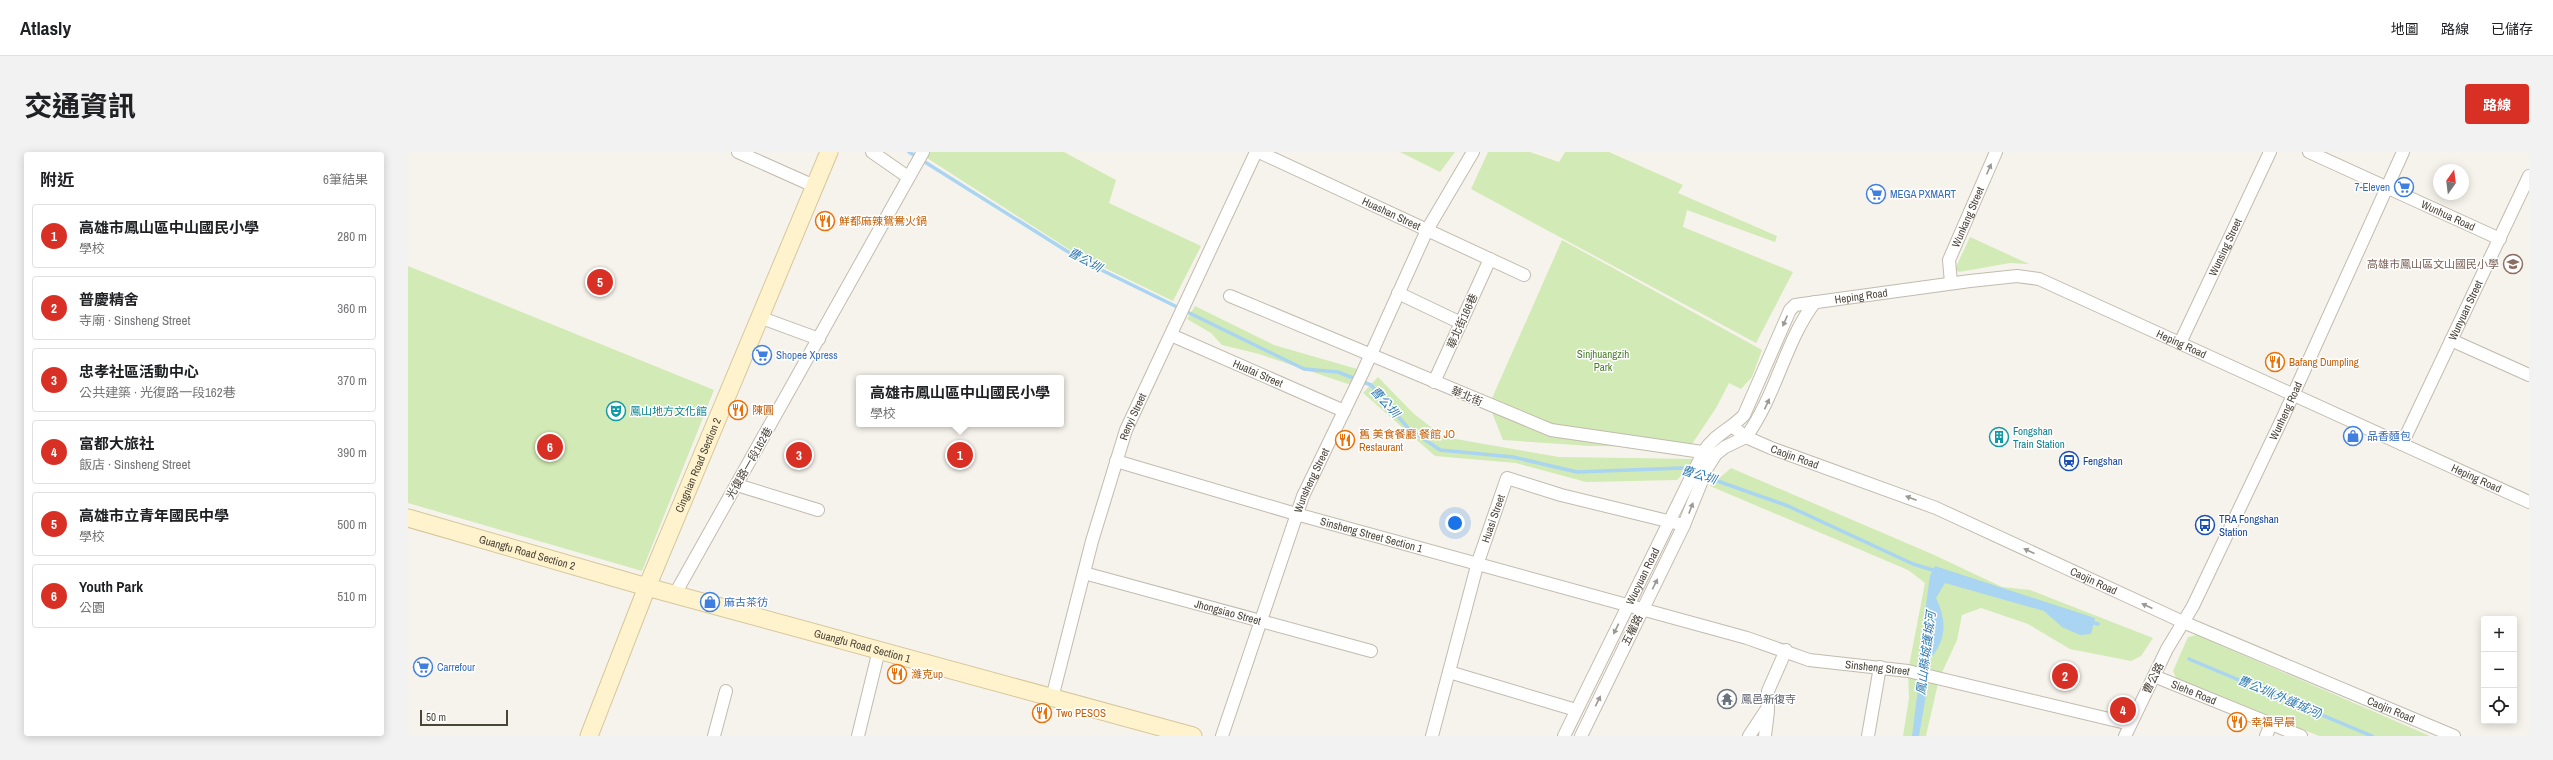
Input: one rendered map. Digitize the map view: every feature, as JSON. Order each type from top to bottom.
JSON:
[{"type":"street","points":[[738,152],[814,186]]},
{"type":"street","name":"Cingnian Road Section 2","points":[[589,736],[647,587],[829,152]]},
{"type":"street","points":[[872,152],[908,177]]},
{"type":"street","name":"Huashan Street","points":[[1257,152],[1524,274]]},
{"type":"street","name":"Renyi Street","points":[[1052,698],[1084,573],[1126,430],[1257,152]]},
{"type":"street","name":"Wunsheng Street","points":[[1222,736],[1296,514],[1427,230],[1473,152]]},
{"type":"street","name":"Wunkang Street","points":[[1951,283],[1949,260],[1996,152]]},
{"type":"street","name":"Wunsing Street","points":[[2180,343],[2270,152]]},
{"type":"street","name":"Wunhua Road","points":[[2309,152],[2386,189],[2500,239]]},
{"type":"street","name":"Wunheng Road","points":[[2183,622],[2293,396],[2403,152]]},
{"type":"street","name":"光復路一段162巷","points":[[675,594],[920,156]]},
{"type":"street","name":"Wunyuan Street","points":[[2402,444],[2529,176]]},
{"type":"street","name":"華北街166巷","points":[[1434,382],[1490,259]]},
{"type":"street","name":"Heping Road","points":[[1733,428],[1744,415],[1790,310],[1795,305],[1951,283],[2017,276],[2039,279],[2293,396],[2529,502]]},
{"type":"street","points":[[1398,294],[1461,323]]},
{"type":"street","name":"華北街","points":[[1230,296],[1551,430],[1708,456]]},
{"type":"street","points":[[1708,456],[1725,446],[1746,437],[1766,406],[1801,324],[1815,302]]},
{"type":"street","points":[[759,317],[819,339]]},
{"type":"street","name":"Huatai Street","points":[[1171,335],[1344,411]]},
{"type":"street","points":[[2451,340],[2529,376]]},
{"type":"street","name":"Caojin Road","points":[[1733,428],[1746,437],[1771,448],[1936,508],[2183,622],[2454,736]]},
{"type":"street","name":"Wucyuan Road","points":[[1564,736],[1669,521],[1693,485],[1708,456],[1711,440],[1733,428]]},
{"type":"street","name":"Sinsheng Street Section 1","points":[[1116,461],[1296,514],[1478,562],[1627,605]]},
{"type":"street","name":"Huasi Street","points":[[1432,736],[1478,562],[1507,478],[1561,495],[1684,525]]},
{"type":"street","points":[[737,485],[818,510]]},
{"type":"street","name":"五權路","points":[[1581,736],[1684,525],[1693,485]]},
{"type":"street","name":"Guangfu Road Section 2","points":[[408,518],[647,587]]},
{"type":"street","name":"Jhongsiao Street","points":[[1084,573],[1371,651]]},
{"type":"street","name":"Guangfu Road Section 1","points":[[647,587],[1192,736]]},
{"type":"street","name":"Sinsheng Street","points":[[1627,605],[1786,650],[1810,660],[1880,667],[1922,674],[2054,704],[2130,724]]},
{"type":"street","name":"曹公路","points":[[2125,736],[2154,676],[2183,622]]},
{"type":"street","points":[[858,736],[879,650]]},
{"type":"street","points":[[1765,736],[1768,691],[1786,650]]},
{"type":"street","points":[[1868,736],[1880,667]]},
{"type":"street","points":[[1449,672],[1576,710]]},
{"type":"street","name":"Siehe Road","points":[[2154,676],[2301,736]]},
{"type":"street","points":[[714,736],[726,691]]},
{"type":"street","points":[[1749,736],[1768,707]]},
{"type":"street","points":[[2266,736],[2271,724]]},
{"type":"green space","points":[[930,152],[1064,152],[1116,180],[1109,203],[1201,246],[1173,301],[1078,255],[927,158]]},
{"type":"green space","points":[[1400,152],[1455,152],[1440,172]]},
{"type":"green space","points":[[1488,152],[1530,152],[1559,162],[1565,152],[1609,152],[1683,185],[1678,193],[1777,236],[1775,242],[1687,210],[1683,227],[1793,272],[1756,343],[1471,189]]},
{"type":"green space","points":[[1970,237],[2029,264],[2010,263],[1959,272],[1955,269]]},
{"type":"green space","name":"Sinjhuangzih Park","points":[[1562,240],[1762,350],[1752,377],[1741,389],[1729,383],[1716,408],[1690,447],[1590,446],[1503,440],[1489,405]]},
{"type":"green space","points":[[408,266],[714,390],[642,571],[408,503]]},
{"type":"green space","points":[[1195,306],[1274,345],[1357,369],[1351,385],[1259,354],[1222,345],[1211,333],[1187,319]]},
{"type":"green space","points":[[1378,377],[1414,414],[1444,437],[1559,457],[1698,459],[1677,480],[1586,482],[1516,463],[1435,456],[1363,393]]},
{"type":"green space","points":[[1731,468],[1932,554],[2002,587],[2030,590],[2153,638],[2141,656],[2131,661],[2070,649],[2028,624],[1981,608],[1962,615],[1957,640],[1939,679],[1926,736],[1903,736],[1909,698],[1908,671],[1925,583],[1908,570],[1710,486]]},
{"type":"green space","points":[[2197,635],[2430,736],[2319,736],[2176,678],[2173,671],[2188,637]]},
{"type":"water","name":"鳳山縣城護城河","points":[[1935,566],[2095,618],[2091,634],[2080,635],[2062,627],[2044,611],[1945,583],[1936,598],[1940,607],[1943,624],[1941,640],[1938,648],[1927,662],[1927,673],[1917,670],[1930,576]]},
{"type":"water","points":[[1919,681],[1928,683],[1919,736],[1912,736]]},
{"type":"waterway","name":"曹公圳","points":[[909,152],[1081,260],[1304,369],[1338,372],[1371,385],[1408,428],[1440,450],[1513,457],[1577,472],[1682,468],[1692,472]]},
{"type":"waterway","name":"曹公圳","points":[[1706,477],[1788,506],[1913,564],[1936,571]]},
{"type":"waterway","name":"曹公圳(外護城河)","points":[[2091,622],[2098,624]]},
{"type":"waterway","name":"曹公圳(外護城河)","points":[[2189,659],[2372,736]]},
{"type":"place","name":"7-Eleven","points":[[2404,187]]},
{"type":"place","name":"MEGA PXMART","points":[[1876,194]]},
{"type":"place","name":"鮮都麻辣鴛鴦火鍋","points":[[825,221]]},
{"type":"place","name":"高雄市鳳山區文山國民小學","points":[[2513,264]]},
{"type":"place","name":"高雄市立青年國民中學","points":[[600,282]]},
{"type":"place","name":"Shopee Xpress","points":[[762,355]]},
{"type":"place","name":"Bafang Dumpling","points":[[2275,362]]},
{"type":"place","name":"陳圓","points":[[738,410]]},
{"type":"place","name":"鳳山地方文化館","points":[[616,411]]},
{"type":"place","name":"品香麵包","points":[[2353,436]]},
{"type":"place","name":"Fongshan Train Station","points":[[1999,437]]},
{"type":"place","name":"舊 美食餐廳 餐館 JO Restaurant","points":[[1345,440]]},
{"type":"place","name":"Youth Park","points":[[550,447]]},
{"type":"place","name":"忠孝社區活動中心","points":[[799,455]]},
{"type":"place","name":"高雄市鳳山區中山國民小學","points":[[960,455]]},
{"type":"place","name":"Fengshan","points":[[2069,461]]},
{"type":"place","name":"TRA Fongshan Station","points":[[2205,525]]},
{"type":"place","name":"麻古茶彷","points":[[710,602]]},
{"type":"place","name":"Carrefour","points":[[423,667]]},
{"type":"place","name":"濰克up","points":[[897,674]]},
{"type":"place","name":"普慶精舍","points":[[2065,676]]},
{"type":"place","name":"鳳邑新復寺","points":[[1727,699]]},
{"type":"place","name":"富都大旅社","points":[[2123,710]]},
{"type":"place","name":"Two PESOS","points":[[1042,713]]},
{"type":"place","name":"幸福早晨","points":[[2237,722]]}]
